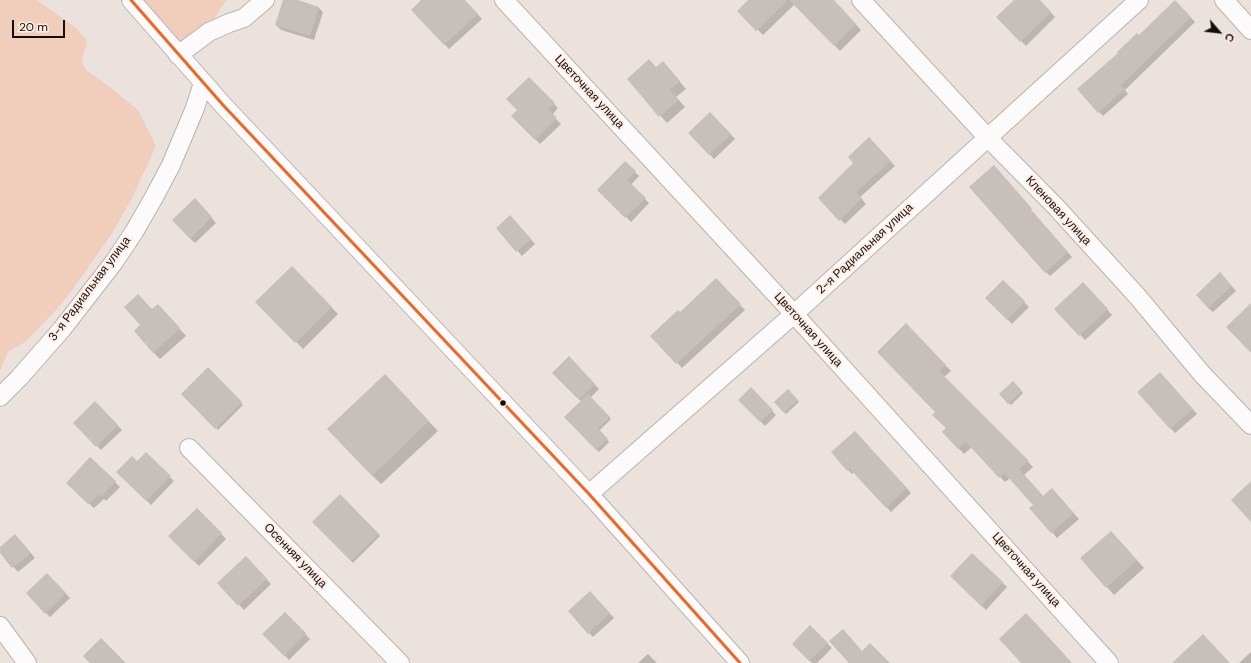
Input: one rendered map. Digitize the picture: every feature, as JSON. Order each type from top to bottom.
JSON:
[{"type":"street","points":[[131,0],[203,83],[589,494],[740,663]]},
{"type":"street","points":[[178,55],[209,32],[244,18],[265,0]]},
{"type":"street","name":"Цветочная улица","points":[[504,0],[794,314],[1109,663]]},
{"type":"street","name":"Кленовая улица","points":[[861,0],[987,137],[1056,207],[1138,297],[1202,374],[1251,425]]},
{"type":"street","name":"2-я Радиальная улица","points":[[589,494],[794,314],[1139,0]]},
{"type":"street","points":[[1224,0],[1251,30]]},
{"type":"street","name":"3-я Радиальная улица","points":[[0,397],[19,378],[62,329],[114,262],[134,232],[171,165],[195,108],[203,83]]},
{"type":"street","name":"Осенняя улица","points":[[189,448],[400,663]]},
{"type":"street","points":[[0,626],[27,663]]},
{"type":"shaded area","points":[[0,0],[37,0],[76,28],[87,41],[82,61],[85,69],[138,110],[156,146],[132,198],[113,232],[57,309],[25,342],[8,352],[0,371]]},
{"type":"shaded area","points":[[142,0],[226,0],[214,19],[182,46]]},
{"type":"building","points":[[283,0],[298,0],[319,7],[310,36],[275,25]]},
{"type":"building","points":[[421,0],[465,0],[478,14],[444,45],[411,10]]},
{"type":"building","points":[[748,0],[788,0],[756,31],[737,11]]},
{"type":"building","points":[[789,0],[834,0],[856,24],[834,46]]},
{"type":"building","points":[[1014,0],[1040,0],[1051,12],[1020,42],[996,17]]},
{"type":"building","points":[[1175,0],[1191,17],[1121,85],[1125,89],[1098,113],[1077,89],[1118,53],[1117,52],[1137,33],[1139,35]]},
{"type":"building","points":[[649,59],[656,67],[663,61],[680,81],[670,90],[679,100],[659,117],[627,79]]},
{"type":"building","points":[[529,77],[555,103],[548,109],[557,118],[535,140],[511,116],[517,110],[506,99]]},
{"type":"building","points":[[710,112],[731,134],[709,155],[688,133]]},
{"type":"building","points":[[869,137],[891,161],[856,192],[862,198],[839,221],[818,198],[853,163],[848,157]]},
{"type":"building","points":[[625,161],[636,171],[627,180],[646,198],[625,218],[597,190]]},
{"type":"building","points":[[994,165],[1068,252],[1045,273],[969,187]]},
{"type":"building","points":[[195,198],[212,217],[190,239],[172,220]]},
{"type":"building","points":[[510,215],[531,239],[516,252],[496,228]]},
{"type":"building","points":[[292,266],[332,307],[295,343],[255,302]]},
{"type":"building","points":[[1220,272],[1232,286],[1208,308],[1196,295]]},
{"type":"building","points":[[716,278],[741,304],[676,364],[650,336],[678,310],[680,312]]},
{"type":"building","points":[[1003,280],[1025,301],[1007,320],[985,298]]},
{"type":"building","points":[[1083,282],[1108,309],[1079,336],[1054,309]]},
{"type":"building","points":[[138,294],[152,309],[158,304],[180,328],[153,353],[134,331],[140,325],[124,307]]},
{"type":"building","points":[[1251,303],[1251,353],[1226,327]]},
{"type":"building","points":[[906,323],[946,365],[939,371],[1029,461],[1019,469],[1043,496],[1052,488],[1074,513],[1051,533],[1029,508],[1033,505],[1004,473],[999,478],[966,442],[958,449],[942,432],[946,428],[932,415],[935,412],[877,352]]},
{"type":"building","points":[[569,356],[595,384],[579,400],[552,373]]},
{"type":"building","points":[[208,367],[242,402],[215,429],[181,394]]},
{"type":"building","points":[[1160,372],[1193,409],[1170,429],[1137,392]]},
{"type":"building","points":[[385,374],[429,421],[372,476],[327,429]]},
{"type":"building","points":[[1013,381],[1022,391],[1008,404],[999,394]]},
{"type":"building","points":[[751,387],[773,410],[760,422],[738,400]]},
{"type":"building","points":[[788,389],[798,400],[784,413],[774,402]]},
{"type":"building","points":[[588,394],[610,417],[598,428],[608,439],[596,450],[564,417]]},
{"type":"building","points":[[95,401],[118,425],[96,447],[73,423]]},
{"type":"building","points":[[855,431],[907,488],[886,508],[849,468],[847,471],[831,452]]},
{"type":"building","points":[[146,452],[171,476],[146,501],[116,472],[132,456],[137,461]]},
{"type":"building","points":[[90,457],[116,481],[101,497],[99,495],[88,504],[66,483]]},
{"type":"building","points":[[1251,481],[1251,522],[1231,500]]},
{"type":"building","points":[[340,494],[379,534],[351,561],[312,522]]},
{"type":"building","points":[[197,508],[222,533],[194,562],[168,536]]},
{"type":"building","points":[[1111,531],[1137,560],[1106,588],[1080,558]]},
{"type":"building","points":[[15,534],[31,553],[12,568],[0,553],[0,547]]},
{"type":"building","points":[[972,553],[1003,582],[981,606],[950,576]]},
{"type":"building","points":[[246,556],[267,579],[238,606],[217,583]]},
{"type":"building","points":[[47,573],[66,593],[45,614],[26,593]]},
{"type":"building","points":[[590,591],[610,613],[588,634],[568,611]]},
{"type":"building","points":[[285,612],[306,633],[284,656],[262,634]]},
{"type":"building","points":[[1026,613],[1072,663],[1021,663],[999,639]]},
{"type":"building","points":[[810,625],[828,643],[809,661],[792,644]]},
{"type":"building","points":[[843,629],[862,651],[870,643],[890,663],[849,663],[829,641]]},
{"type":"building","points":[[1203,634],[1230,663],[1172,663]]},
{"type":"building","points":[[101,638],[126,663],[90,663],[83,656]]},
{"type":"transit line","points":[[131,0],[223,105],[589,494],[740,663]]}]
